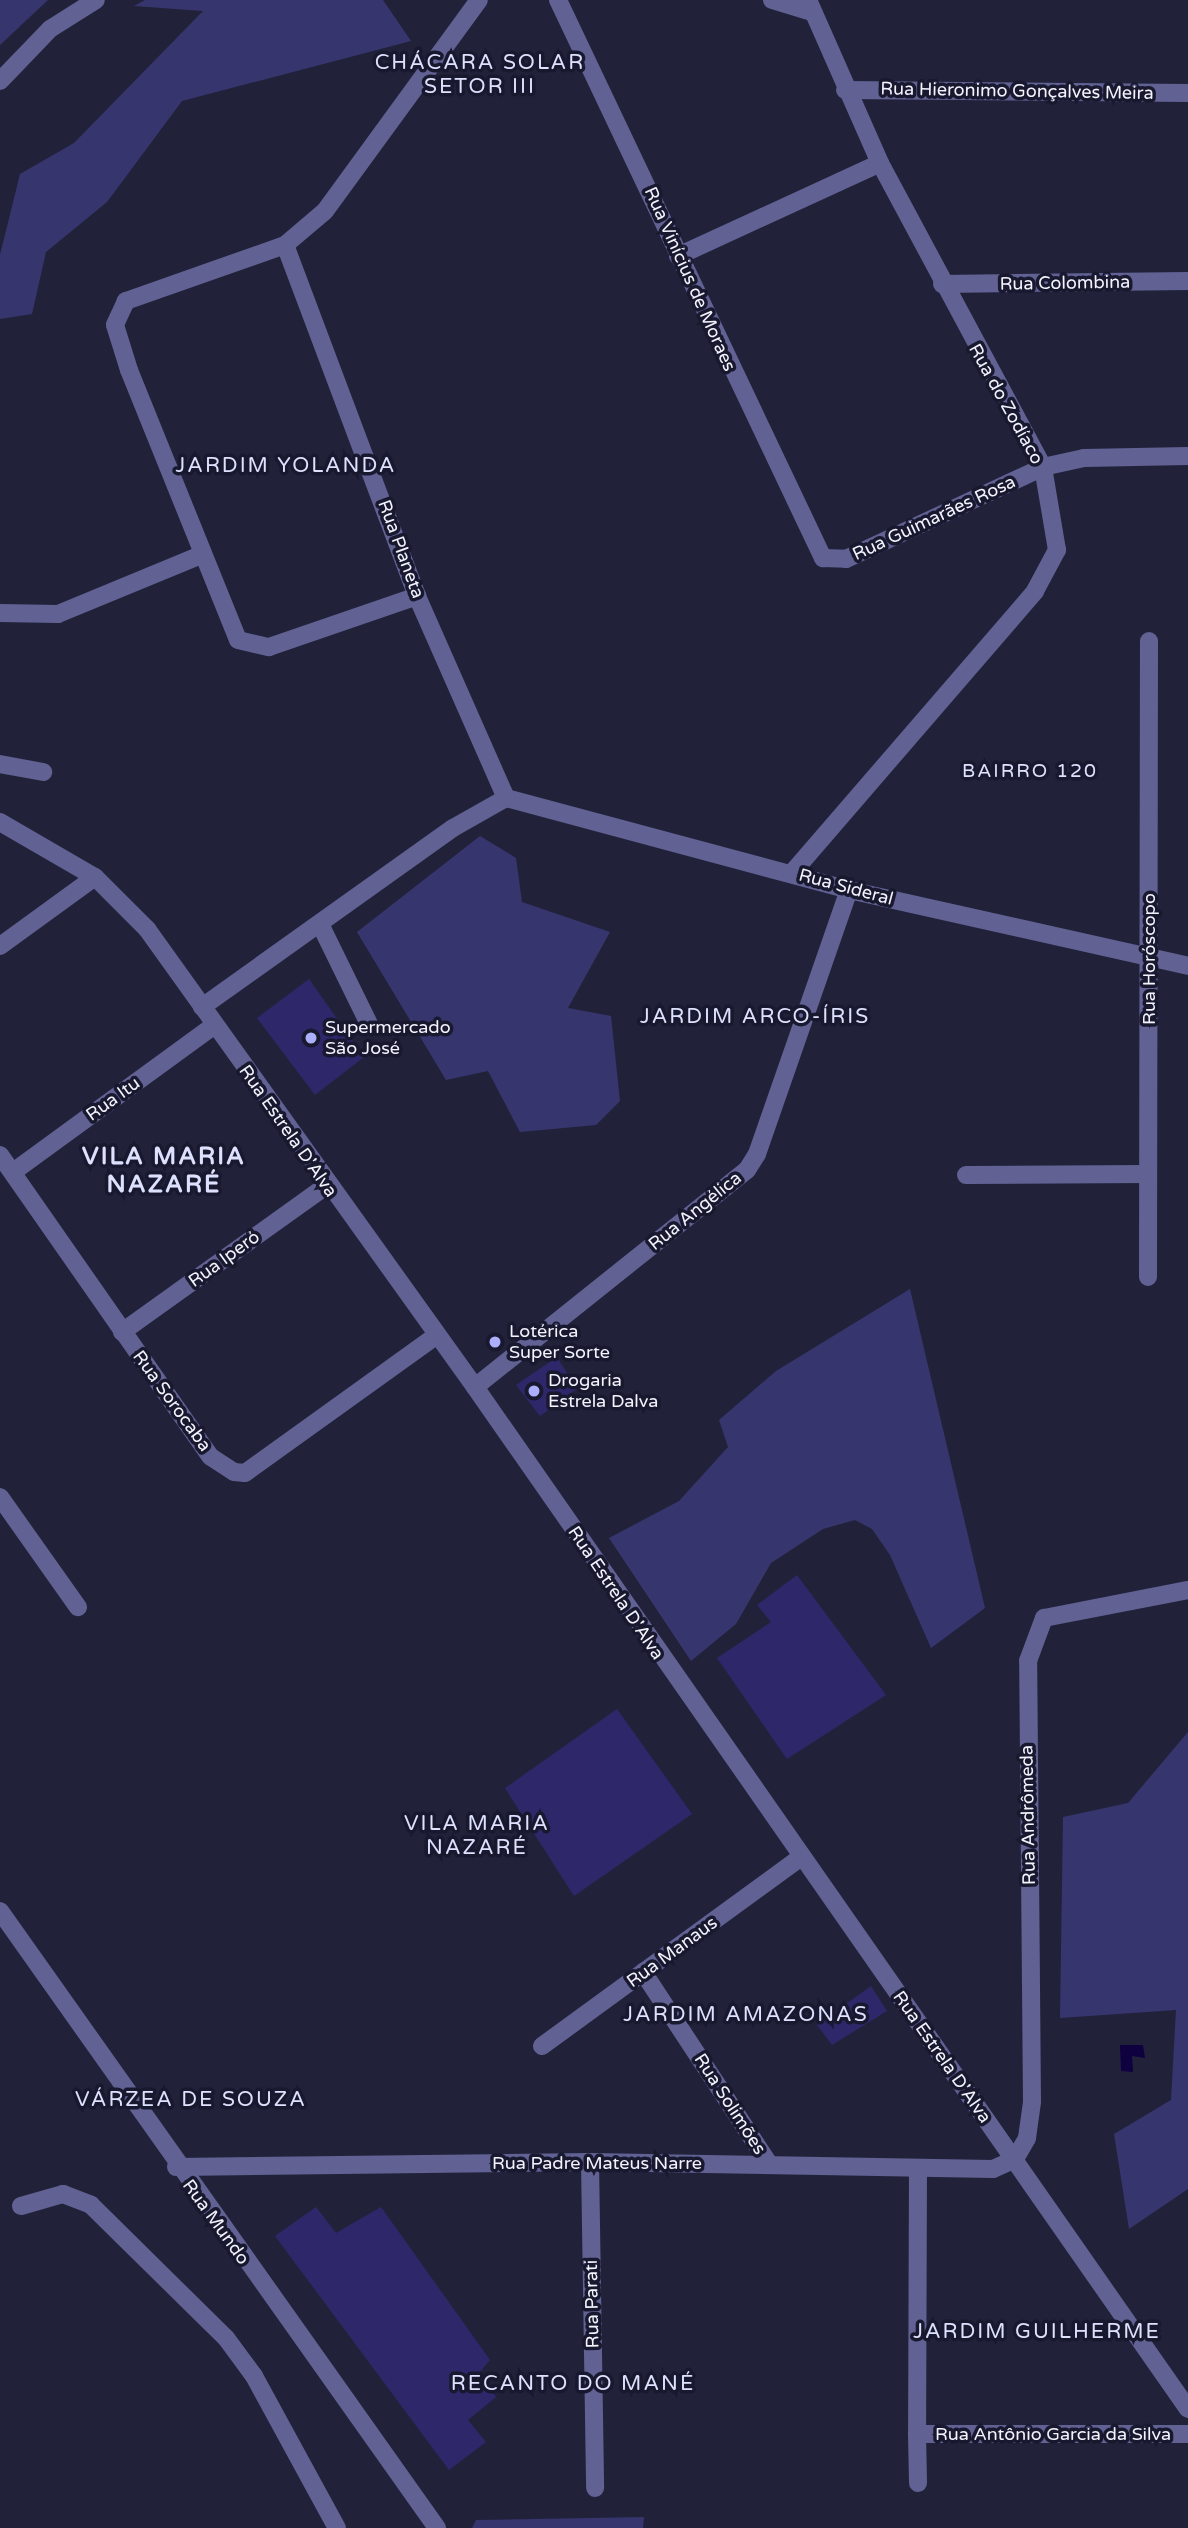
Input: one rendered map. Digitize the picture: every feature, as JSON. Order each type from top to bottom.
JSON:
[{"type":"street","points":[[0,81],[50,29],[96,0]]},
{"type":"street","points":[[417,596],[269,647],[248,646],[232,628],[201,555],[129,370],[116,316],[126,301],[152,289],[285,245],[325,211],[479,0]]},
{"type":"street","name":"Rua Vinícius de Moraes","points":[[558,0],[619,117],[678,256],[822,558]]},
{"type":"street","points":[[772,0],[810,6]]},
{"type":"street","name":"Rua do Zodíaco","points":[[792,873],[1049,571],[1056,550],[1043,467],[942,285],[880,163],[845,90],[810,6]]},
{"type":"street","name":"Rua Hieronimo Gonçalves Meira","points":[[845,90],[1188,93]]},
{"type":"street","points":[[678,256],[880,163]]},
{"type":"street","name":"Rua Planeta","points":[[285,245],[417,596],[506,798]]},
{"type":"street","name":"Rua Colombina","points":[[942,285],[1188,281]]},
{"type":"street","name":"Rua Guimarães Rosa","points":[[822,558],[846,559],[1043,467],[1084,458],[1188,456]]},
{"type":"street","points":[[0,613],[58,614],[201,555]]},
{"type":"street","name":"Rua Horóscopo","points":[[1148,1278],[1149,641]]},
{"type":"street","points":[[0,764],[43,772]]},
{"type":"street","points":[[202,1007],[453,828],[506,798]]},
{"type":"street","name":"Rua Sideral","points":[[506,798],[849,890],[1188,966]]},
{"type":"street","name":"Rua Estrela D'Alva","points":[[0,822],[95,877],[147,929],[326,1186],[475,1387],[1188,2409]]},
{"type":"street","points":[[0,946],[95,877]]},
{"type":"street","name":"Rua Angélica","points":[[475,1387],[747,1170],[757,1154],[849,890]]},
{"type":"street","points":[[320,924],[370,1026]]},
{"type":"street","name":"Rua Itu","points":[[13,1172],[213,1026]]},
{"type":"street","name":"Rua Sorocaba","points":[[0,1155],[211,1457],[245,1473],[436,1336]]},
{"type":"street","points":[[966,1175],[1148,1174]]},
{"type":"street","name":"Rua Iperó","points":[[122,1332],[326,1186]]},
{"type":"street","points":[[0,1497],[78,1607]]},
{"type":"street","name":"Rua Andrômeda","points":[[1015,2159],[1027,2138],[1032,2101],[1028,1661],[1044,1618],[1188,1590]]},
{"type":"street","name":"Rua Manaus","points":[[542,2046],[801,1857]]},
{"type":"street","name":"Rua Mundo","points":[[0,1911],[176,2167],[438,2528]]},
{"type":"street","name":"Rua Solimões","points":[[643,1972],[770,2165]]},
{"type":"street","name":"Rua Padre Mateus Narre","points":[[176,2167],[590,2162],[993,2169],[1015,2159]]},
{"type":"street","name":"Rua Parati","points":[[590,2162],[595,2488]]},
{"type":"street","name":"Rua Antônio Garcia da Silva","points":[[918,2168],[918,2483]]},
{"type":"street","points":[[21,2206],[62,2194],[91,2205],[226,2338],[254,2376],[337,2528]]},
{"type":"street","name":"Rua Antônio Garcia da Silva","points":[[917,2434],[1188,2434]]},
{"type":"shaded area","points":[[0,0],[48,0],[0,45]]},
{"type":"shaded area","points":[[145,0],[383,0],[411,41],[182,101],[107,202],[46,252],[32,314],[0,319],[0,255],[20,174],[74,143],[203,11],[134,6]]},
{"type":"shaded area","points":[[480,836],[516,858],[522,902],[610,932],[568,1008],[611,1016],[620,1101],[596,1125],[520,1132],[488,1071],[446,1080],[357,932]]},
{"type":"shaded area","points":[[910,1289],[985,1608],[931,1648],[890,1555],[872,1529],[855,1520],[823,1529],[771,1563],[736,1624],[691,1661],[609,1538],[679,1501],[728,1447],[719,1420],[776,1371]]},
{"type":"shaded area","points":[[1188,1732],[1188,2189],[1129,2229],[1114,2134],[1171,2100],[1176,2010],[1060,2018],[1063,1817],[1128,1803]]},
{"type":"shaded area","points":[[1120,2045],[1143,2045],[1145,2058],[1132,2056],[1133,2072],[1121,2071]]},
{"type":"shaded area","points":[[644,2517],[643,2528],[472,2528],[476,2520]]},
{"type":"building","name":"Supermercado São José","points":[[309,979],[364,1057],[315,1095],[257,1018]]},
{"type":"building","points":[[557,1357],[577,1389],[540,1416],[516,1385]]},
{"type":"building","points":[[797,1575],[886,1695],[787,1759],[717,1658],[771,1622],[757,1605]]},
{"type":"building","points":[[617,1709],[692,1814],[574,1896],[505,1788]]},
{"type":"building","points":[[871,1986],[887,2011],[832,2045],[817,2025]]},
{"type":"building","points":[[316,2207],[336,2233],[381,2207],[490,2360],[479,2373],[496,2397],[468,2420],[486,2442],[449,2470],[275,2236]]},
{"type":"place","name":"Supermercado São José","points":[[311,1038]]},
{"type":"place","name":"Lotérica Super Sorte","points":[[495,1342]]},
{"type":"place","name":"Drogaria Estrela Dalva","points":[[534,1391]]},
{"type":"district","name":"CHÁCARA SOLAR SETOR III","points":[[480,75]]},
{"type":"district","name":"JARDIM YOLANDA","points":[[286,466]]},
{"type":"district","name":"BAIRRO 120","points":[[1030,772]]},
{"type":"district","name":"JARDIM ARCO-ÍRIS","points":[[755,1017]]},
{"type":"district","name":"VILA MARIA NAZARÉ","points":[[164,1171]]},
{"type":"district","name":"VILA MARIA NAZARÉ","points":[[477,1836]]},
{"type":"district","name":"JARDIM AMAZONAS","points":[[746,2015]]},
{"type":"district","name":"VÁRZEA DE SOUZA","points":[[191,2100]]},
{"type":"district","name":"JARDIM GUILHERME","points":[[1037,2332]]},
{"type":"district","name":"RECANTO DO MANÉ","points":[[573,2384]]}]
